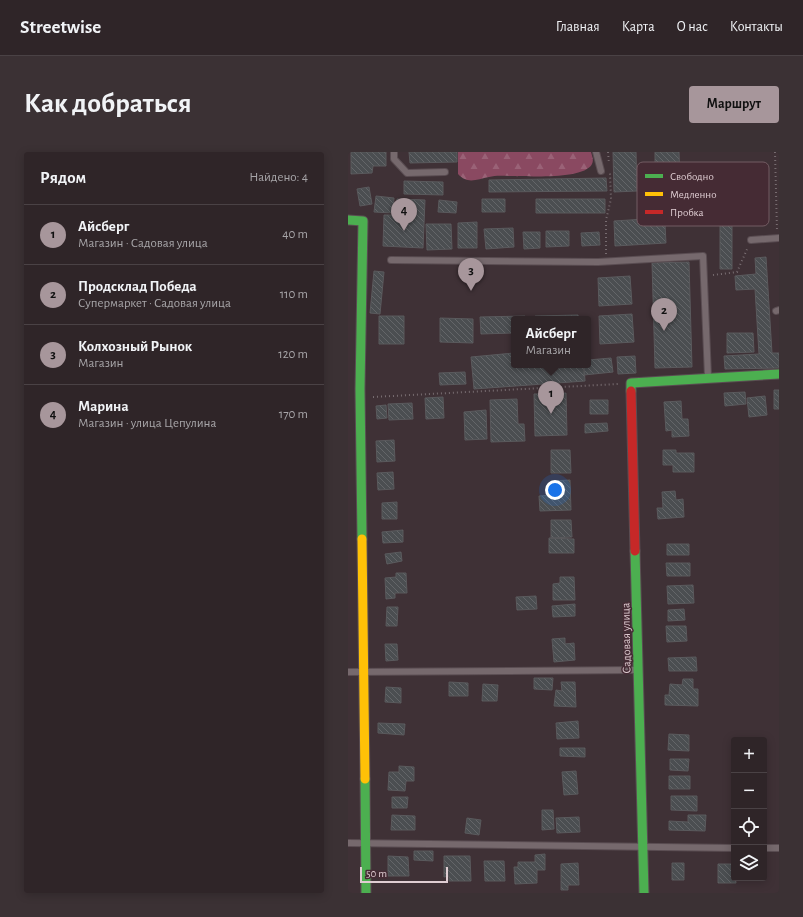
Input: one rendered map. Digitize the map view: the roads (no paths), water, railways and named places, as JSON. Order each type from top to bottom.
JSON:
[{"type":"street","points":[[348,220],[363,221],[358,392],[366,893]]},
{"type":"street","points":[[708,378],[779,374]]},
{"type":"street","name":"Садовая улица","points":[[644,893],[631,383],[708,378]]},
{"type":"lane","points":[[394,152],[394,159],[407,173],[445,172]]},
{"type":"lane","points":[[596,152],[601,171]]},
{"type":"lane","points":[[750,240],[778,239]]},
{"type":"lane","points":[[391,260],[606,261],[703,256],[708,378]]},
{"type":"lane","points":[[348,672],[639,670]]},
{"type":"lane","points":[[348,843],[731,848]]},
{"type":"lane","points":[[767,848],[779,848]]},
{"type":"place","name":"Марина","points":[[404,231]]},
{"type":"place","name":"Колхозный Рынок","points":[[471,291]]},
{"type":"place","name":"Продсклад Победа","points":[[664,331]]},
{"type":"place","name":"Айсберг","points":[[551,414]]}]
